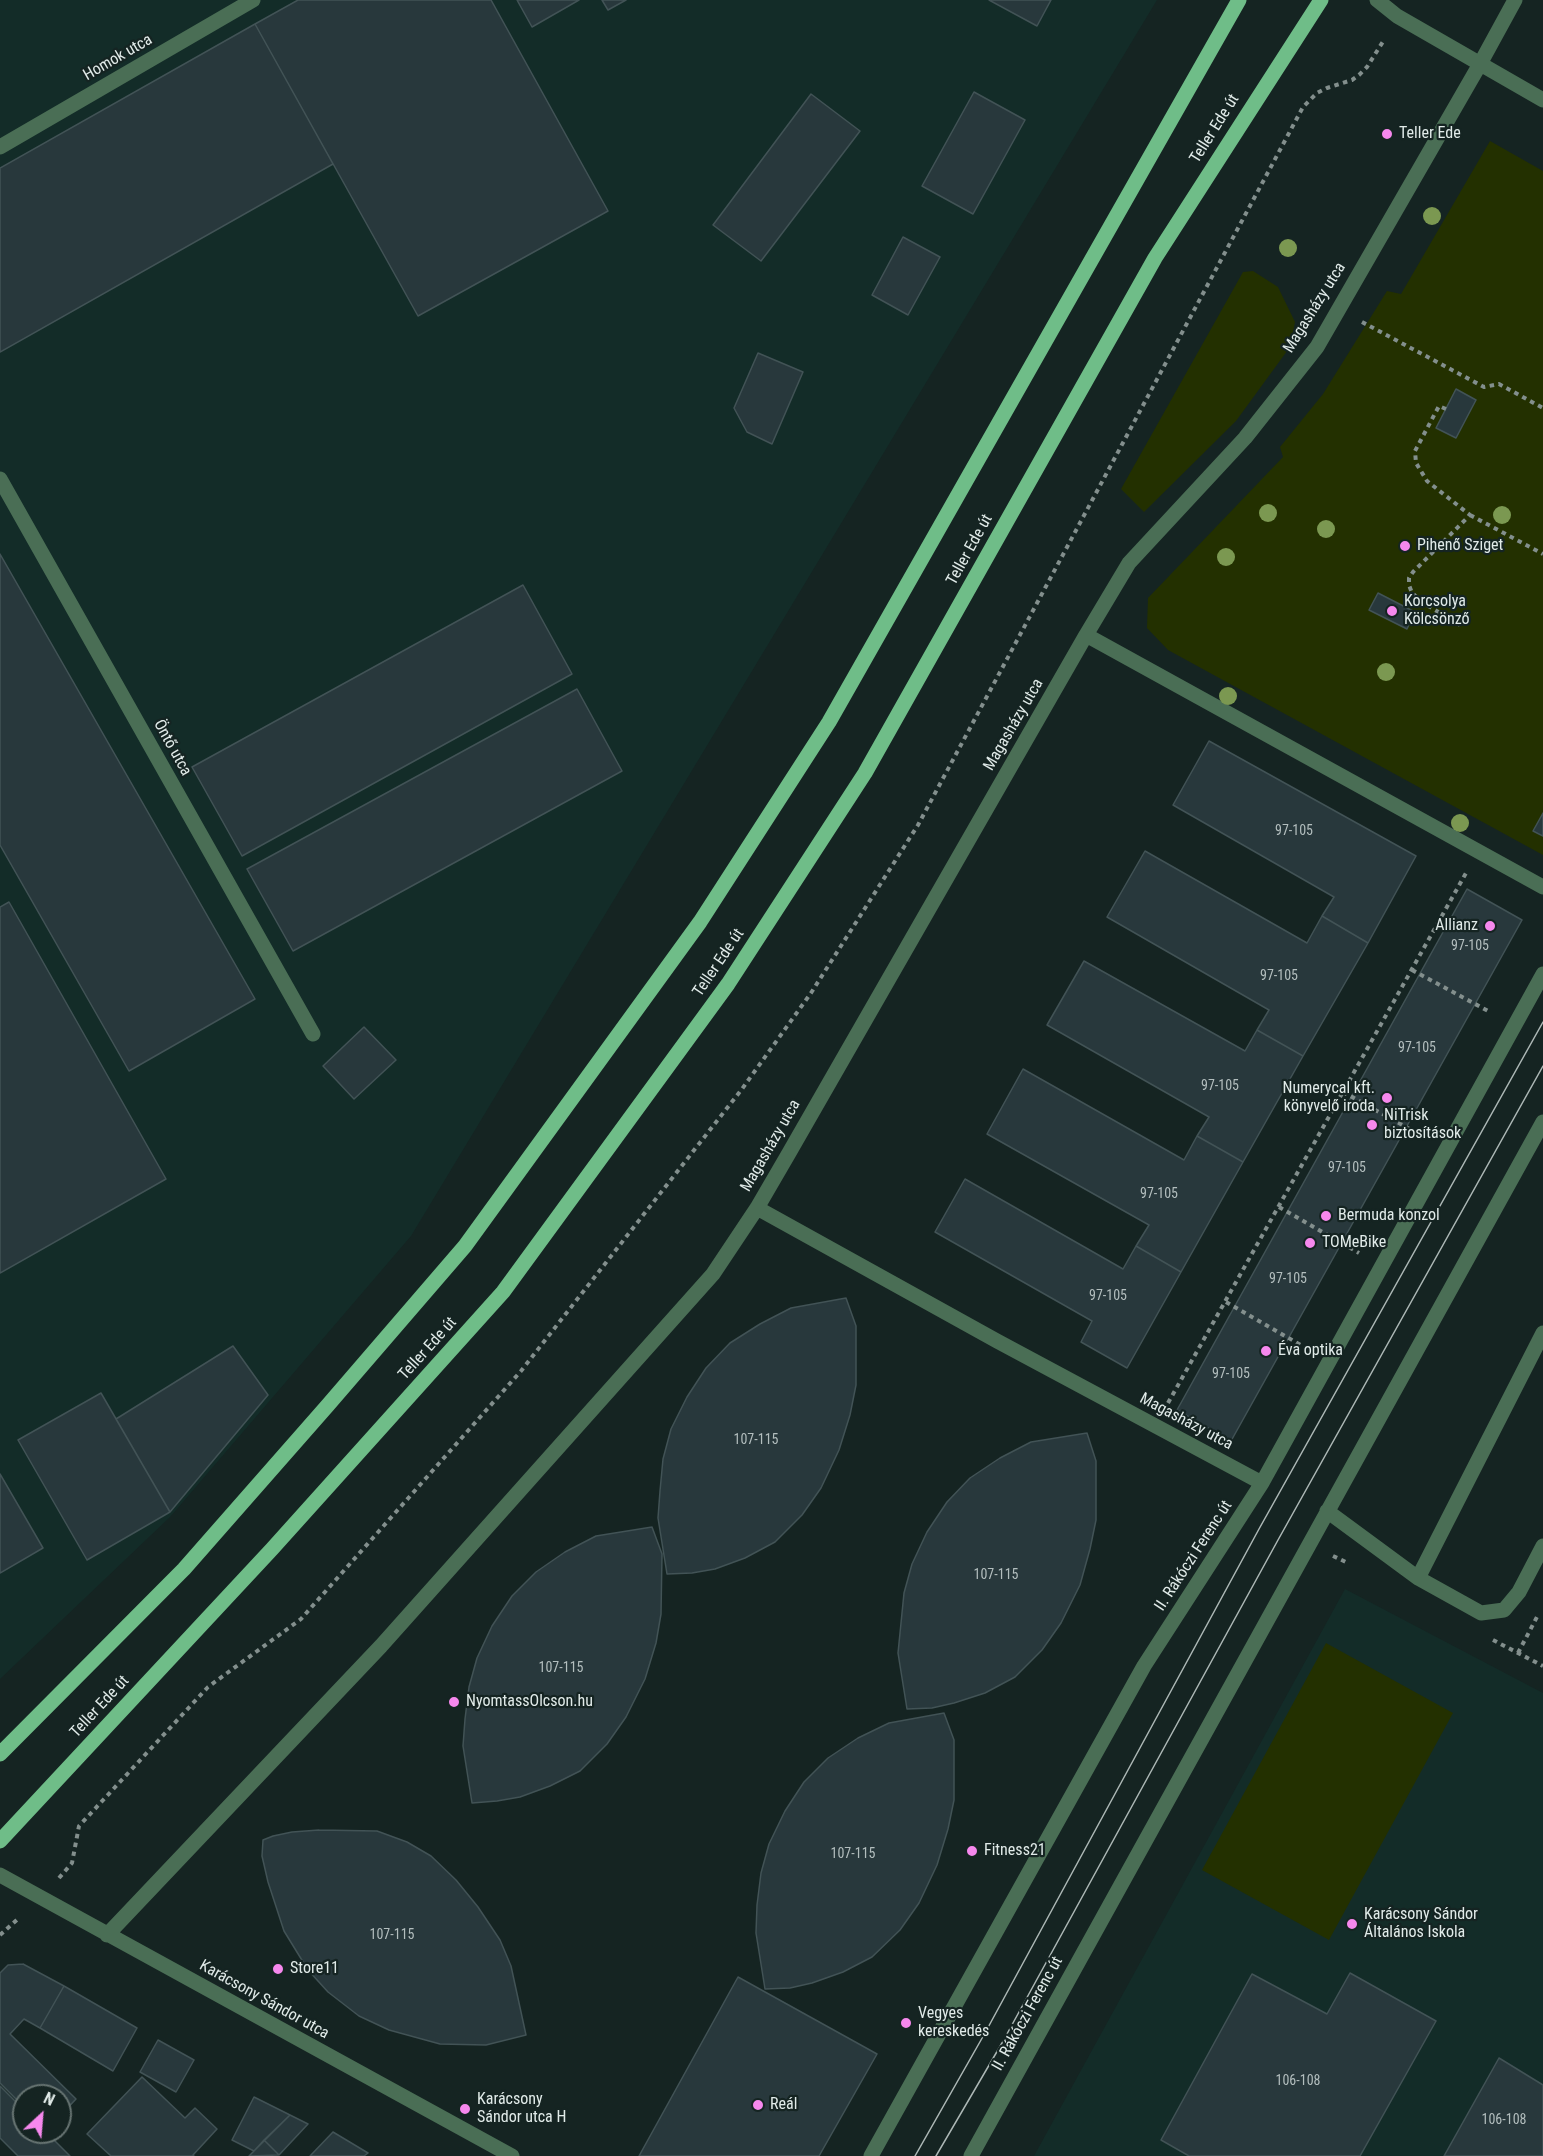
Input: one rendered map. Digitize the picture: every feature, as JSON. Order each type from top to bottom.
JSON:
[{"type":"main road","points":[[0,1754],[184,1569],[465,1246],[700,922],[829,722],[1239,0]]},
{"type":"main road","name":"Teller Ede út","points":[[0,1841],[272,1550],[503,1292],[728,984],[865,773],[1155,258],[1321,0]]},
{"type":"street","name":"Homok utca","points":[[0,147],[254,0]]},
{"type":"street","points":[[1377,0],[1397,16],[1543,100]]},
{"type":"street","name":"Magasházy utca","points":[[1262,1483],[757,1208],[1129,563],[1245,438],[1317,347],[1515,0]]},
{"type":"street","name":"Öntő utca","points":[[0,479],[313,1034]]},
{"type":"street","points":[[1086,635],[1543,888]]},
{"type":"street","name":"II. Rákóczi Ferenc út","points":[[871,2156],[1144,1666],[1262,1483],[1543,974]]},
{"type":"street","name":"II. Rákóczi Ferenc út","points":[[970,2156],[1543,1122]]},
{"type":"street","points":[[107,1935],[396,1628],[713,1274],[757,1208]]},
{"type":"street","points":[[1418,1578],[1543,1333]]},
{"type":"street","points":[[1327,1511],[1418,1578],[1481,1614],[1504,1610],[1519,1592],[1543,1546]]},
{"type":"street","name":"Karácsony Sándor utca","points":[[0,1875],[512,2156]]},
{"type":"path","points":[[0,1935],[41,1899],[72,1863],[80,1826],[208,1687],[301,1619],[521,1371],[742,1089],[804,1003],[918,825],[1303,107],[1317,93],[1352,80],[1367,67],[1397,16]]},
{"type":"path","points":[[1338,309],[1484,387],[1499,384],[1543,408]]},
{"type":"path","points":[[1446,409],[1439,406],[1415,451],[1416,464],[1427,481],[1470,515],[1543,554]]},
{"type":"path","points":[[1460,625],[1412,593],[1409,578],[1470,515]]},
{"type":"path","points":[[1156,1427],[1478,852]]},
{"type":"path","points":[[1412,970],[1497,1015]]},
{"type":"path","points":[[1343,1092],[1427,1139]]},
{"type":"path","points":[[1279,1207],[1363,1255]]},
{"type":"path","points":[[1226,1302],[1310,1349]]},
{"type":"path","points":[[1518,1653],[1543,1607]]},
{"type":"shaded area","points":[[0,0],[1157,0],[411,1236],[170,1517],[0,1679]]},
{"type":"shaded area","name":"Karácsony Sándor Általános Iskola","points":[[1345,1589],[1543,1693],[1543,2156],[1034,2156]]},
{"type":"green space","points":[[1490,141],[1543,171],[1543,855],[1168,650],[1147,628],[1148,598],[1283,457],[1280,447],[1323,394],[1387,291],[1401,294]]},
{"type":"green space","points":[[1253,271],[1278,287],[1295,322],[1290,347],[1236,421],[1144,512],[1121,489],[1243,272]]},
{"type":"green space","points":[[1326,1643],[1453,1713],[1329,1940],[1202,1870]]},
{"type":"building","points":[[298,0],[491,0],[608,211],[418,316],[255,24]]},
{"type":"building","points":[[517,0],[579,0],[532,27]]},
{"type":"building","points":[[602,0],[626,0],[608,10]]},
{"type":"building","points":[[989,0],[1051,0],[1037,26]]},
{"type":"building","points":[[255,24],[333,164],[0,352],[0,168]]},
{"type":"building","points":[[974,92],[1025,120],[973,214],[922,186]]},
{"type":"building","points":[[811,94],[860,131],[761,261],[713,225]]},
{"type":"building","points":[[903,237],[940,257],[908,315],[872,295]]},
{"type":"building","points":[[758,353],[803,372],[772,444],[747,432],[734,408]]},
{"type":"building","points":[[1456,389],[1476,400],[1456,438],[1436,428]]},
{"type":"building","points":[[0,554],[255,999],[129,1071],[0,845]]},
{"type":"building","points":[[523,585],[572,674],[242,856],[192,767]]},
{"type":"building","name":"Korcsolya Kölcsönző","points":[[1378,593],[1415,612],[1407,629],[1369,610]]},
{"type":"building","points":[[577,689],[622,771],[293,951],[247,869]]},
{"type":"building","points":[[1209,741],[1416,856],[1368,943],[1322,916],[1334,897],[1173,805]]},
{"type":"building","points":[[1543,813],[1543,836],[1533,831]]},
{"type":"building","points":[[1145,851],[1307,943],[1322,916],[1368,943],[1303,1056],[1257,1030],[1269,1010],[1107,917]]},
{"type":"building","points":[[1467,889],[1522,920],[1231,1441],[1177,1410]]},
{"type":"building","points":[[9,902],[166,1179],[0,1273],[0,907]]},
{"type":"building","points":[[1084,961],[1245,1051],[1257,1030],[1303,1056],[1243,1162],[1197,1136],[1209,1117],[1047,1025]]},
{"type":"building","points":[[364,1027],[396,1060],[354,1099],[323,1066]]},
{"type":"building","points":[[1023,1069],[1184,1160],[1197,1136],[1243,1162],[1181,1272],[1136,1246],[1149,1225],[987,1134]]},
{"type":"building","points":[[965,1179],[1123,1269],[1136,1246],[1181,1272],[1127,1368],[1081,1342],[1092,1321],[935,1232]]},
{"type":"building","points":[[846,1298],[856,1326],[856,1385],[839,1450],[821,1488],[802,1515],[775,1542],[745,1558],[715,1569],[667,1574],[658,1518],[663,1459],[671,1429],[687,1397],[706,1368],[730,1343],[760,1324],[791,1308]]},
{"type":"building","points":[[233,1346],[268,1395],[170,1512],[116,1419]]},
{"type":"building","points":[[101,1393],[170,1512],[87,1560],[18,1440]]},
{"type":"building","points":[[1087,1433],[1096,1461],[1096,1520],[1080,1585],[1061,1623],[1042,1650],[1015,1677],[985,1693],[954,1703],[932,1708],[907,1709],[898,1653],[904,1593],[912,1564],[927,1532],[947,1502],[970,1478],[1000,1458],[1031,1442]]},
{"type":"building","points":[[0,1474],[43,1548],[0,1573]]},
{"type":"building","points":[[652,1527],[662,1554],[661,1614],[656,1643],[645,1679],[626,1717],[607,1744],[580,1771],[550,1786],[520,1797],[472,1803],[463,1746],[465,1719],[469,1687],[477,1658],[492,1626],[512,1596],[536,1572],[565,1552],[596,1536]]},
{"type":"building","points":[[944,1713],[954,1740],[954,1800],[937,1865],[919,1903],[900,1930],[872,1957],[843,1972],[812,1983],[790,1988],[765,1989],[756,1933],[757,1905],[761,1873],[769,1844],[785,1811],[804,1782],[828,1758],[858,1738],[889,1723]]},
{"type":"building","points":[[377,1831],[407,1842],[431,1856],[456,1880],[500,1940],[511,1966],[526,2035],[486,2045],[440,2044],[389,2030],[359,2016],[328,1992],[308,1970],[284,1931],[262,1856],[263,1840],[292,1832]]},
{"type":"building","points":[[23,1964],[64,1986],[40,2028],[24,2019],[10,2034],[61,2084],[12,2084],[12,2095],[0,2083],[0,1973],[8,1965]]},
{"type":"building","points":[[1350,1973],[1436,2021],[1360,2156],[1189,2156],[1161,2140],[1252,1974],[1327,2014]]},
{"type":"building","name":"Reál","points":[[738,1977],[877,2054],[819,2156],[639,2156]]},
{"type":"building","points":[[64,1986],[137,2028],[113,2071],[40,2028]]},
{"type":"building","points":[[158,2040],[194,2060],[176,2092],[140,2072]]},
{"type":"building","points":[[1499,2058],[1543,2085],[1543,2156],[1444,2156]]},
{"type":"building","points":[[142,2077],[185,2118],[195,2108],[217,2129],[194,2156],[111,2156],[87,2134]]},
{"type":"building","points":[[0,2086],[12,2098],[12,2144],[58,2144],[70,2156],[18,2156],[0,2138]]},
{"type":"building","points":[[254,2097],[290,2115],[254,2151],[232,2140]]},
{"type":"building","points":[[290,2115],[308,2124],[279,2155],[264,2140]]},
{"type":"building","points":[[333,2132],[368,2153],[364,2156],[310,2156]]},
{"type":"building","points":[[264,2140],[279,2155],[249,2156],[254,2151]]},
{"type":"tram line","points":[[915,2156],[985,2033],[1259,1529],[1543,1022]]},
{"type":"tram line","points":[[936,2156],[1002,2043],[1278,1540],[1543,1066]]},
{"type":"place","name":"Teller Ede","points":[[1387,134]]},
{"type":"place","name":"Pihenő Sziget","points":[[1405,546]]},
{"type":"place","name":"Korcsolya Kölcsönző","points":[[1392,611]]},
{"type":"place","name":"Allianz","points":[[1490,926]]},
{"type":"place","name":"Numerycal kft. könyvelő iroda","points":[[1387,1098]]},
{"type":"place","name":"NiTrisk biztosítások","points":[[1372,1125]]},
{"type":"place","name":"Bermuda konzol","points":[[1326,1216]]},
{"type":"place","name":"TOMeBike","points":[[1310,1243]]},
{"type":"place","name":"Éva optika","points":[[1266,1351]]},
{"type":"place","name":"NyomtassOlcson.hu","points":[[454,1702]]},
{"type":"place","name":"Fitness21","points":[[972,1851]]},
{"type":"place","name":"Karácsony Sándor Általános Iskola","points":[[1352,1924]]},
{"type":"place","name":"Store11","points":[[278,1969]]},
{"type":"place","name":"Vegyes kereskedés","points":[[906,2023]]},
{"type":"place","name":"Reál","points":[[758,2105]]},
{"type":"place","name":"Karácsony Sándor utca H","points":[[465,2109]]}]
